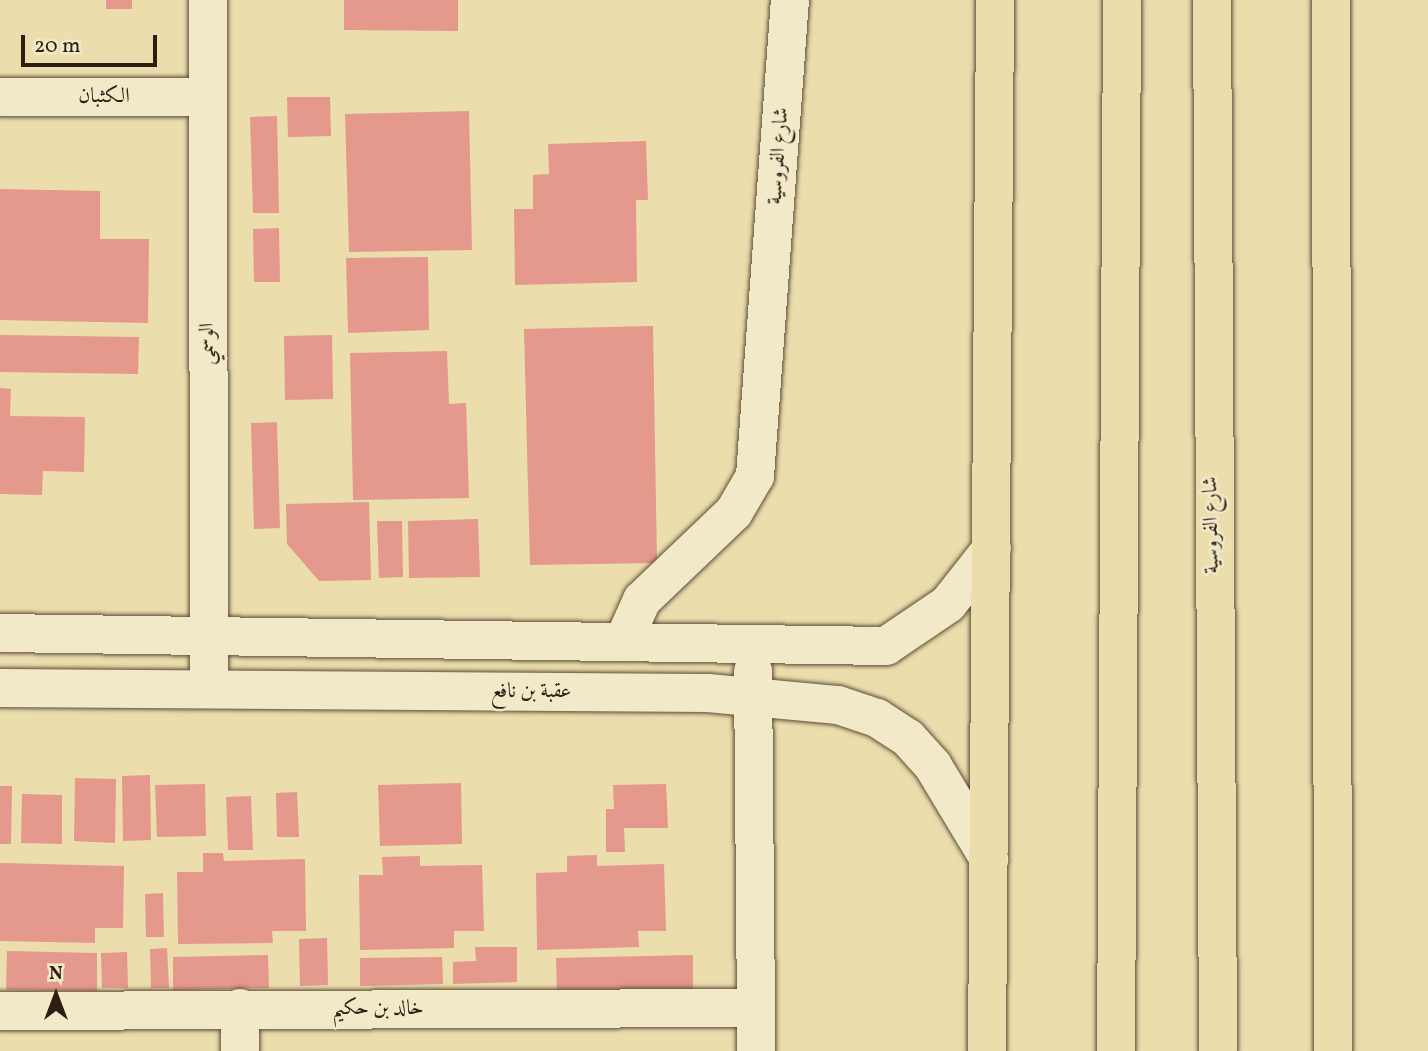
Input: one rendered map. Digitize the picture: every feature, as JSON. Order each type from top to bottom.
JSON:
[{"type":"main road","points":[[987,1051],[995,0]]},
{"type":"main road","points":[[1116,1051],[1122,0]]},
{"type":"main road","name":"شارع الفروسية","points":[[1212,0],[1217,1051]]},
{"type":"main road","points":[[1331,0],[1333,1051]]},
{"type":"street","name":"الوسمي","points":[[208,0],[208,689]]},
{"type":"street","name":"شارع الفروسية","points":[[624,640],[642,600],[727,519],[755,476],[790,0]]},
{"type":"street","name":"الكثبان","points":[[0,97],[208,97]]},
{"type":"street","points":[[0,633],[424,636],[886,646],[948,604],[992,548]]},
{"type":"street","points":[[424,636],[424,691]]},
{"type":"street","points":[[753,645],[756,1051]]},
{"type":"street","name":"عقبة بن نافع","points":[[0,688],[753,695],[838,705],[877,718],[908,738],[933,766],[989,859]]},
{"type":"street","points":[[240,1008],[240,1051]]},
{"type":"street","name":"خالد بن حكيم","points":[[0,1011],[756,1008]]},
{"type":"building","points":[[106,0],[132,0],[132,9],[106,9]]},
{"type":"building","points":[[344,0],[458,0],[458,31],[344,30]]},
{"type":"building","points":[[287,97],[330,97],[331,136],[288,137]]},
{"type":"building","points":[[469,111],[472,250],[349,252],[345,114]]},
{"type":"building","points":[[277,116],[279,213],[253,213],[250,117]]},
{"type":"building","points":[[646,141],[648,200],[636,200],[637,282],[515,285],[514,209],[533,209],[533,175],[549,174],[548,144]]},
{"type":"building","points":[[0,189],[100,191],[100,239],[149,239],[148,323],[0,320]]},
{"type":"building","points":[[279,228],[280,282],[254,282],[253,229]]},
{"type":"building","points":[[428,257],[429,330],[348,333],[346,258]]},
{"type":"building","points":[[653,326],[657,563],[530,565],[524,329]]},
{"type":"building","points":[[0,335],[139,337],[138,374],[0,372]]},
{"type":"building","points":[[332,335],[333,399],[285,400],[284,336]]},
{"type":"building","points":[[447,351],[449,404],[466,403],[469,498],[353,500],[350,353]]},
{"type":"building","points":[[0,388],[11,389],[10,416],[85,417],[84,472],[43,471],[42,495],[0,494]]},
{"type":"building","points":[[277,422],[280,528],[254,529],[251,423]]},
{"type":"building","points":[[369,502],[371,580],[319,581],[287,544],[286,504]]},
{"type":"building","points":[[478,519],[480,577],[409,578],[408,521]]},
{"type":"building","points":[[377,521],[402,521],[403,577],[379,578]]},
{"type":"building","points":[[150,775],[151,840],[123,841],[122,776]]},
{"type":"building","points":[[75,778],[116,779],[115,843],[74,841]]},
{"type":"building","points":[[461,783],[462,844],[380,846],[378,785]]},
{"type":"building","points":[[205,784],[206,836],[157,837],[155,785]]},
{"type":"building","points":[[666,784],[668,828],[624,828],[625,852],[606,852],[606,809],[614,809],[613,785]]},
{"type":"building","points":[[0,786],[12,786],[11,844],[0,844]]},
{"type":"building","points":[[297,792],[299,837],[277,837],[276,793]]},
{"type":"building","points":[[22,794],[62,795],[62,844],[21,843]]},
{"type":"building","points":[[251,796],[253,850],[228,850],[226,797]]},
{"type":"building","points":[[203,853],[223,853],[224,861],[305,859],[306,931],[272,931],[273,943],[178,944],[177,872],[203,872]]},
{"type":"building","points":[[597,855],[597,866],[664,864],[666,931],[638,931],[639,947],[537,950],[536,873],[567,872],[567,856]]},
{"type":"building","points":[[420,856],[420,866],[482,865],[484,931],[454,931],[454,948],[360,950],[359,875],[383,875],[382,857]]},
{"type":"building","points":[[0,863],[124,866],[123,928],[95,928],[95,943],[0,941]]},
{"type":"building","points":[[163,893],[164,937],[146,937],[145,894]]},
{"type":"building","points":[[327,938],[328,985],[300,986],[299,939]]},
{"type":"building","points":[[475,947],[517,947],[517,982],[453,984],[453,962],[476,961]]},
{"type":"building","points":[[167,948],[169,988],[151,988],[150,949]]},
{"type":"building","points":[[7,951],[97,953],[97,991],[6,990]]},
{"type":"building","points":[[127,952],[128,988],[102,988],[101,953]]},
{"type":"building","points":[[268,955],[269,988],[173,990],[173,957]]},
{"type":"building","points":[[693,955],[693,990],[557,993],[556,958]]},
{"type":"building","points":[[442,957],[443,984],[360,986],[360,958]]}]
